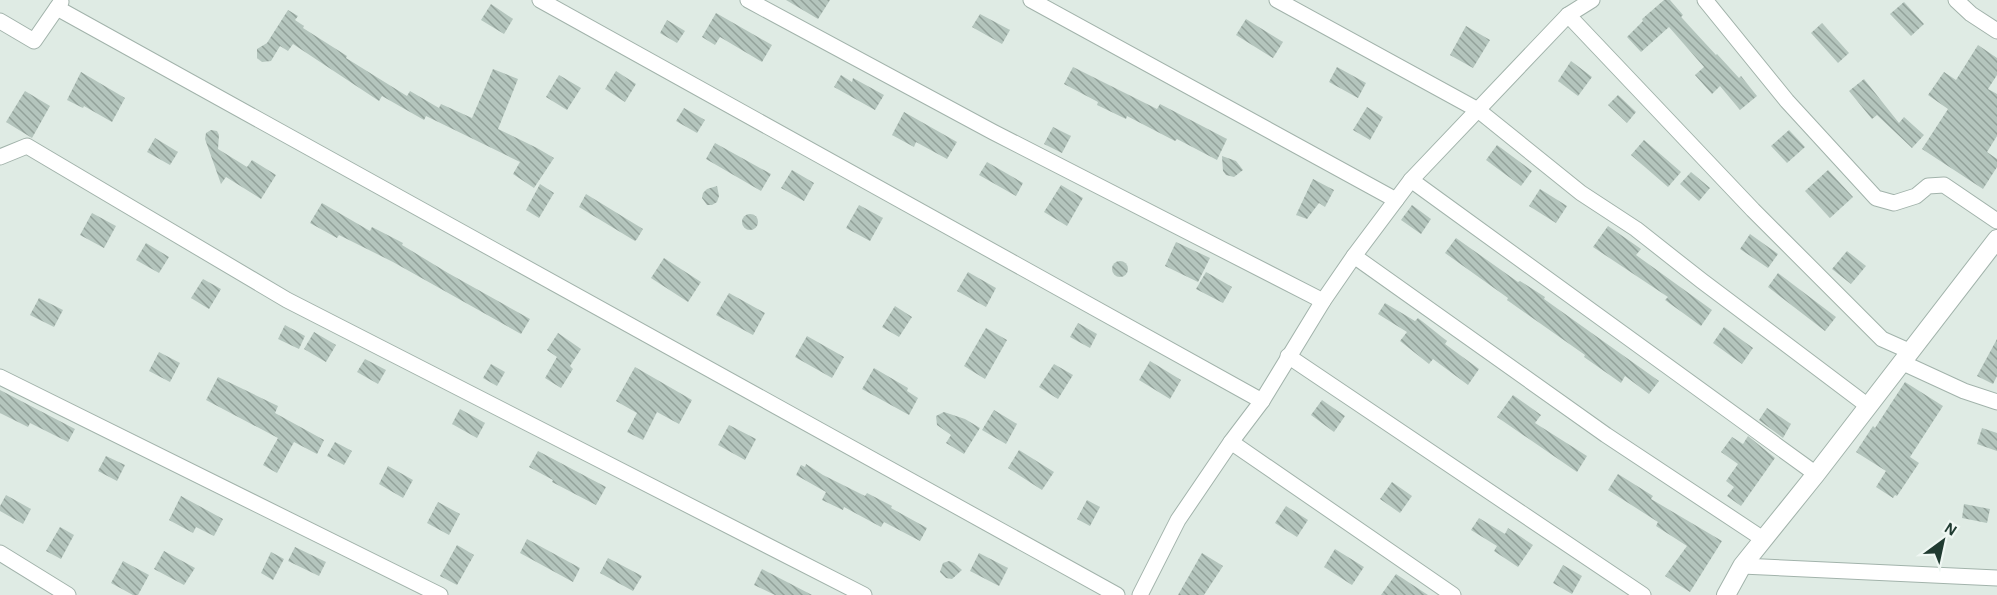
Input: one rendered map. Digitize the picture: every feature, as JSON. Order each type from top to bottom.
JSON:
[{"type":"street","points":[[540,0],[1262,401]]},
{"type":"street","points":[[748,0],[1003,137],[1323,301]]},
{"type":"street","points":[[1031,0],[1396,200]]},
{"type":"street","points":[[1277,0],[1478,110],[1581,193],[1636,229],[1868,406]]},
{"type":"street","points":[[1140,595],[1178,520],[1262,401],[1323,301],[1411,180],[1568,15],[1592,0]]},
{"type":"street","points":[[1705,0],[1787,101],[1876,198],[1894,202],[1916,196],[1928,186],[1944,185],[1997,221]]},
{"type":"street","points":[[1956,0],[1971,14],[1997,31]]},
{"type":"street","points":[[0,21],[34,41],[60,4],[1117,595]]},
{"type":"street","points":[[1568,15],[1753,210],[1882,339],[1905,357],[1964,391],[1997,402]]},
{"type":"street","points":[[0,157],[27,146],[287,300],[864,595]]},
{"type":"street","points":[[1411,180],[1816,474]]},
{"type":"street","points":[[1726,595],[1742,566],[1997,239]]},
{"type":"street","points":[[1354,256],[1606,435],[1763,539]]},
{"type":"street","points":[[1288,356],[1643,595]]},
{"type":"street","points":[[0,377],[440,595]]},
{"type":"street","points":[[1231,442],[1453,595]]},
{"type":"street","points":[[0,553],[68,595]]},
{"type":"street","points":[[1742,566],[1997,579]]},
{"type":"building","points":[[786,0],[830,0],[818,19]]},
{"type":"building","points":[[1664,0],[1670,0],[1683,15],[1681,17],[1739,78],[1741,76],[1757,96],[1740,110],[1720,86],[1712,94],[1695,75],[1704,67],[1669,27],[1641,52],[1627,37],[1643,21],[1642,19]]},
{"type":"building","points":[[1904,2],[1924,24],[1911,36],[1890,14]]},
{"type":"building","points":[[491,4],[513,19],[504,34],[481,20]]},
{"type":"building","points":[[288,10],[298,16],[295,20],[304,26],[303,28],[407,96],[410,91],[439,108],[441,104],[472,118],[493,69],[518,79],[498,129],[554,158],[534,188],[513,174],[520,162],[426,116],[424,120],[382,96],[379,101],[293,44],[288,51],[280,46],[271,61],[262,62],[257,58],[257,49],[267,43]]},
{"type":"building","points":[[716,13],[772,45],[762,62],[720,37],[715,45],[702,37]]},
{"type":"building","points":[[980,14],[1010,30],[1002,44],[972,27]]},
{"type":"building","points":[[1246,19],[1283,42],[1273,58],[1236,35]]},
{"type":"building","points":[[667,20],[685,31],[677,43],[660,33]]},
{"type":"building","points":[[1822,23],[1849,53],[1838,63],[1811,33]]},
{"type":"building","points":[[1466,26],[1490,40],[1473,68],[1450,55]]},
{"type":"building","points":[[1978,45],[1997,58],[1997,75],[1988,89],[1997,94],[1997,136],[1987,152],[1997,159],[1997,167],[1983,189],[1922,149],[1948,109],[1928,95],[1944,72],[1956,80]]},
{"type":"building","points":[[1571,61],[1592,77],[1578,96],[1558,81]]},
{"type":"building","points":[[1073,67],[1157,109],[1160,104],[1227,139],[1217,160],[1127,116],[1126,119],[1097,105],[1098,102],[1064,84]]},
{"type":"building","points":[[1337,67],[1366,83],[1358,98],[1329,82]]},
{"type":"building","points":[[616,71],[636,84],[625,102],[605,89]]},
{"type":"building","points":[[81,72],[125,98],[112,122],[84,106],[83,108],[67,100]]},
{"type":"building","points":[[559,75],[581,88],[567,110],[546,97]]},
{"type":"building","points":[[841,75],[852,82],[853,78],[884,95],[875,110],[834,87]]},
{"type":"building","points":[[1864,79],[1899,123],[1904,117],[1924,135],[1912,148],[1877,115],[1872,119],[1849,91]]},
{"type":"building","points":[[25,91],[50,106],[32,138],[6,122]]},
{"type":"building","points":[[1618,95],[1636,112],[1627,123],[1608,105]]},
{"type":"building","points":[[1367,107],[1383,117],[1370,140],[1353,130]]},
{"type":"building","points":[[684,108],[705,120],[697,133],[676,121]]},
{"type":"building","points":[[904,112],[957,142],[947,159],[916,142],[914,147],[892,135]]},
{"type":"building","points":[[1053,127],[1071,136],[1062,153],[1044,144]]},
{"type":"building","points":[[211,130],[217,131],[219,135],[218,149],[247,167],[252,160],[276,175],[261,199],[226,177],[221,184],[205,139],[206,133]]},
{"type":"building","points":[[1789,130],[1805,147],[1787,163],[1771,146]]},
{"type":"building","points":[[155,138],[178,152],[170,165],[147,152]]},
{"type":"building","points":[[1644,140],[1681,172],[1668,187],[1631,155]]},
{"type":"building","points":[[715,143],[771,174],[761,191],[706,159]]},
{"type":"building","points":[[1497,145],[1532,171],[1521,186],[1486,160]]},
{"type":"building","points":[[1222,156],[1236,161],[1243,170],[1234,177],[1226,175],[1223,171]]},
{"type":"building","points":[[987,162],[1023,183],[1016,196],[979,175]]},
{"type":"building","points":[[792,170],[814,183],[804,201],[781,188]]},
{"type":"building","points":[[1828,170],[1853,197],[1830,218],[1805,191]]},
{"type":"building","points":[[1691,172],[1710,188],[1699,201],[1680,184]]},
{"type":"building","points":[[1313,179],[1334,190],[1325,207],[1319,203],[1307,219],[1296,215]]},
{"type":"building","points":[[540,184],[554,193],[539,218],[526,210]]},
{"type":"building","points":[[1061,185],[1083,198],[1067,226],[1044,212]]},
{"type":"building","points":[[717,186],[719,196],[717,202],[707,205],[702,198],[703,193]]},
{"type":"building","points":[[1540,189],[1567,206],[1556,223],[1529,206]]},
{"type":"building","points":[[586,194],[643,229],[637,239],[635,241],[579,207]]},
{"type":"building","points":[[322,203],[370,231],[372,227],[403,243],[402,245],[448,273],[530,319],[521,334],[393,262],[339,235],[337,238],[310,223]]},
{"type":"building","points":[[859,205],[883,218],[870,241],[846,228]]},
{"type":"building","points":[[1412,205],[1431,219],[1421,234],[1401,220]]},
{"type":"building","points":[[92,213],[116,226],[104,248],[80,235]]},
{"type":"building","points":[[750,214],[756,216],[758,222],[756,228],[750,230],[744,228],[742,222],[744,216]]},
{"type":"building","points":[[1608,226],[1641,249],[1636,255],[1712,310],[1701,326],[1665,300],[1668,297],[1593,247]]},
{"type":"building","points":[[1750,234],[1778,254],[1768,268],[1740,249]]},
{"type":"building","points":[[1456,238],[1518,282],[1520,281],[1545,297],[1544,299],[1659,381],[1649,394],[1625,376],[1621,383],[1584,357],[1585,355],[1445,253]]},
{"type":"building","points":[[1176,242],[1210,258],[1198,282],[1165,266]]},
{"type":"building","points":[[146,243],[169,257],[159,273],[136,260]]},
{"type":"building","points":[[1847,251],[1866,266],[1851,284],[1832,269]]},
{"type":"building","points":[[664,258],[701,282],[688,302],[651,278]]},
{"type":"building","points":[[1117,261],[1123,261],[1128,269],[1126,275],[1117,277],[1112,272],[1112,266]]},
{"type":"building","points":[[968,272],[996,288],[986,307],[957,291]]},
{"type":"building","points":[[1206,272],[1232,287],[1223,303],[1196,289]]},
{"type":"building","points":[[1778,273],[1836,317],[1825,331],[1768,287]]},
{"type":"building","points":[[203,279],[221,289],[209,309],[191,298]]},
{"type":"building","points":[[729,293],[765,313],[753,335],[716,315]]},
{"type":"building","points":[[39,298],[63,310],[54,327],[30,315]]},
{"type":"building","points":[[1385,303],[1415,321],[1418,318],[1447,341],[1445,344],[1479,369],[1468,385],[1433,359],[1429,364],[1400,341],[1407,332],[1378,314]]},
{"type":"building","points":[[895,306],[912,317],[899,337],[882,327]]},
{"type":"building","points":[[1078,323],[1097,334],[1090,348],[1070,337]]},
{"type":"building","points":[[285,325],[305,336],[299,349],[278,339]]},
{"type":"building","points":[[1724,327],[1753,348],[1742,364],[1713,343]]},
{"type":"building","points":[[986,328],[1007,340],[985,379],[964,366]]},
{"type":"building","points":[[314,332],[336,345],[326,362],[304,349]]},
{"type":"building","points":[[558,333],[581,349],[570,366],[573,369],[561,388],[545,378],[557,357],[547,350]]},
{"type":"building","points":[[807,336],[844,357],[832,378],[795,357]]},
{"type":"building","points":[[1997,339],[1997,376],[1993,384],[1977,376]]},
{"type":"building","points":[[159,352],[180,363],[170,382],[149,371]]},
{"type":"building","points":[[365,359],[386,370],[378,384],[357,372]]},
{"type":"building","points":[[1150,361],[1181,380],[1170,399],[1139,380]]},
{"type":"building","points":[[491,364],[505,372],[497,386],[483,378]]},
{"type":"building","points":[[1054,364],[1073,375],[1058,399],[1039,387]]},
{"type":"building","points":[[635,367],[692,400],[679,424],[657,412],[643,440],[627,432],[637,413],[616,401]]},
{"type":"building","points":[[874,368],[908,388],[907,391],[918,398],[909,415],[862,389]]},
{"type":"building","points":[[218,377],[278,406],[275,413],[324,440],[317,454],[294,442],[277,473],[263,465],[278,438],[206,400]]},
{"type":"building","points":[[1905,382],[1943,406],[1910,457],[1919,463],[1897,496],[1893,498],[1876,487],[1886,471],[1856,452],[1873,426],[1875,428]]},
{"type":"building","points":[[0,390],[75,429],[68,442],[30,423],[28,427],[0,413]]},
{"type":"building","points":[[1513,395],[1541,415],[1535,423],[1587,456],[1577,472],[1497,417]]},
{"type":"building","points":[[1322,400],[1345,416],[1334,432],[1311,415]]},
{"type":"building","points":[[1767,408],[1791,424],[1783,438],[1759,420]]},
{"type":"building","points":[[460,409],[485,423],[477,438],[452,424]]},
{"type":"building","points":[[994,410],[1017,424],[1006,444],[982,430]]},
{"type":"building","points":[[944,412],[965,419],[980,428],[964,454],[946,443],[951,435],[937,425],[936,416]]},
{"type":"building","points":[[729,425],[756,439],[745,460],[718,445]]},
{"type":"building","points":[[1982,428],[1997,433],[1997,451],[1977,444]]},
{"type":"building","points":[[1748,436],[1775,458],[1741,506],[1727,496],[1734,487],[1726,481],[1738,464],[1721,452],[1732,437],[1743,444]]},
{"type":"building","points":[[335,442],[352,451],[344,465],[327,456]]},
{"type":"building","points":[[1019,450],[1054,472],[1042,490],[1008,468]]},
{"type":"building","points":[[538,451],[606,487],[596,505],[529,467]]},
{"type":"building","points":[[106,456],[125,465],[117,481],[98,471]]},
{"type":"building","points":[[806,464],[865,496],[867,493],[892,506],[891,508],[927,528],[920,541],[884,522],[881,527],[844,507],[843,510],[822,500],[826,492],[796,475],[801,465],[805,467]]},
{"type":"building","points":[[388,466],[413,480],[403,498],[379,484]]},
{"type":"building","points":[[1618,474],[1653,496],[1651,499],[1722,541],[1690,592],[1665,576],[1687,546],[1656,526],[1658,522],[1608,490]]},
{"type":"building","points":[[1392,482],[1412,496],[1400,513],[1380,499]]},
{"type":"building","points":[[6,495],[31,509],[23,524],[0,511]]},
{"type":"building","points":[[181,496],[223,519],[214,536],[196,527],[193,533],[169,520]]},
{"type":"building","points":[[1087,500],[1100,507],[1090,526],[1077,519]]},
{"type":"building","points":[[438,502],[460,514],[449,535],[427,523]]},
{"type":"building","points":[[1964,504],[1990,509],[1987,523],[1962,518]]},
{"type":"building","points":[[1286,506],[1308,520],[1297,537],[1275,523]]},
{"type":"building","points":[[1479,518],[1505,534],[1508,528],[1533,545],[1518,567],[1494,551],[1497,546],[1471,530]]},
{"type":"building","points":[[60,527],[74,535],[61,559],[46,551]]},
{"type":"building","points":[[527,539],[580,568],[573,582],[520,553]]},
{"type":"building","points":[[457,545],[474,555],[457,585],[440,576]]},
{"type":"building","points":[[295,547],[326,562],[319,576],[288,561]]},
{"type":"building","points":[[1335,549],[1364,567],[1352,585],[1324,567]]},
{"type":"building","points":[[164,551],[195,568],[184,585],[154,569]]},
{"type":"building","points":[[271,552],[284,559],[273,580],[261,573]]},
{"type":"building","points":[[979,553],[1008,568],[999,586],[970,571]]},
{"type":"building","points":[[1202,553],[1223,566],[1204,595],[1178,595]]},
{"type":"building","points":[[608,558],[642,576],[633,591],[600,573]]},
{"type":"building","points":[[123,561],[149,575],[138,595],[133,595],[111,583]]},
{"type":"building","points":[[949,561],[962,570],[952,579],[946,578],[940,572],[943,563]]},
{"type":"building","points":[[1563,565],[1582,576],[1572,594],[1553,583]]},
{"type":"building","points":[[762,569],[812,595],[775,595],[754,585]]},
{"type":"building","points":[[1396,574],[1428,595],[1381,595]]}]
